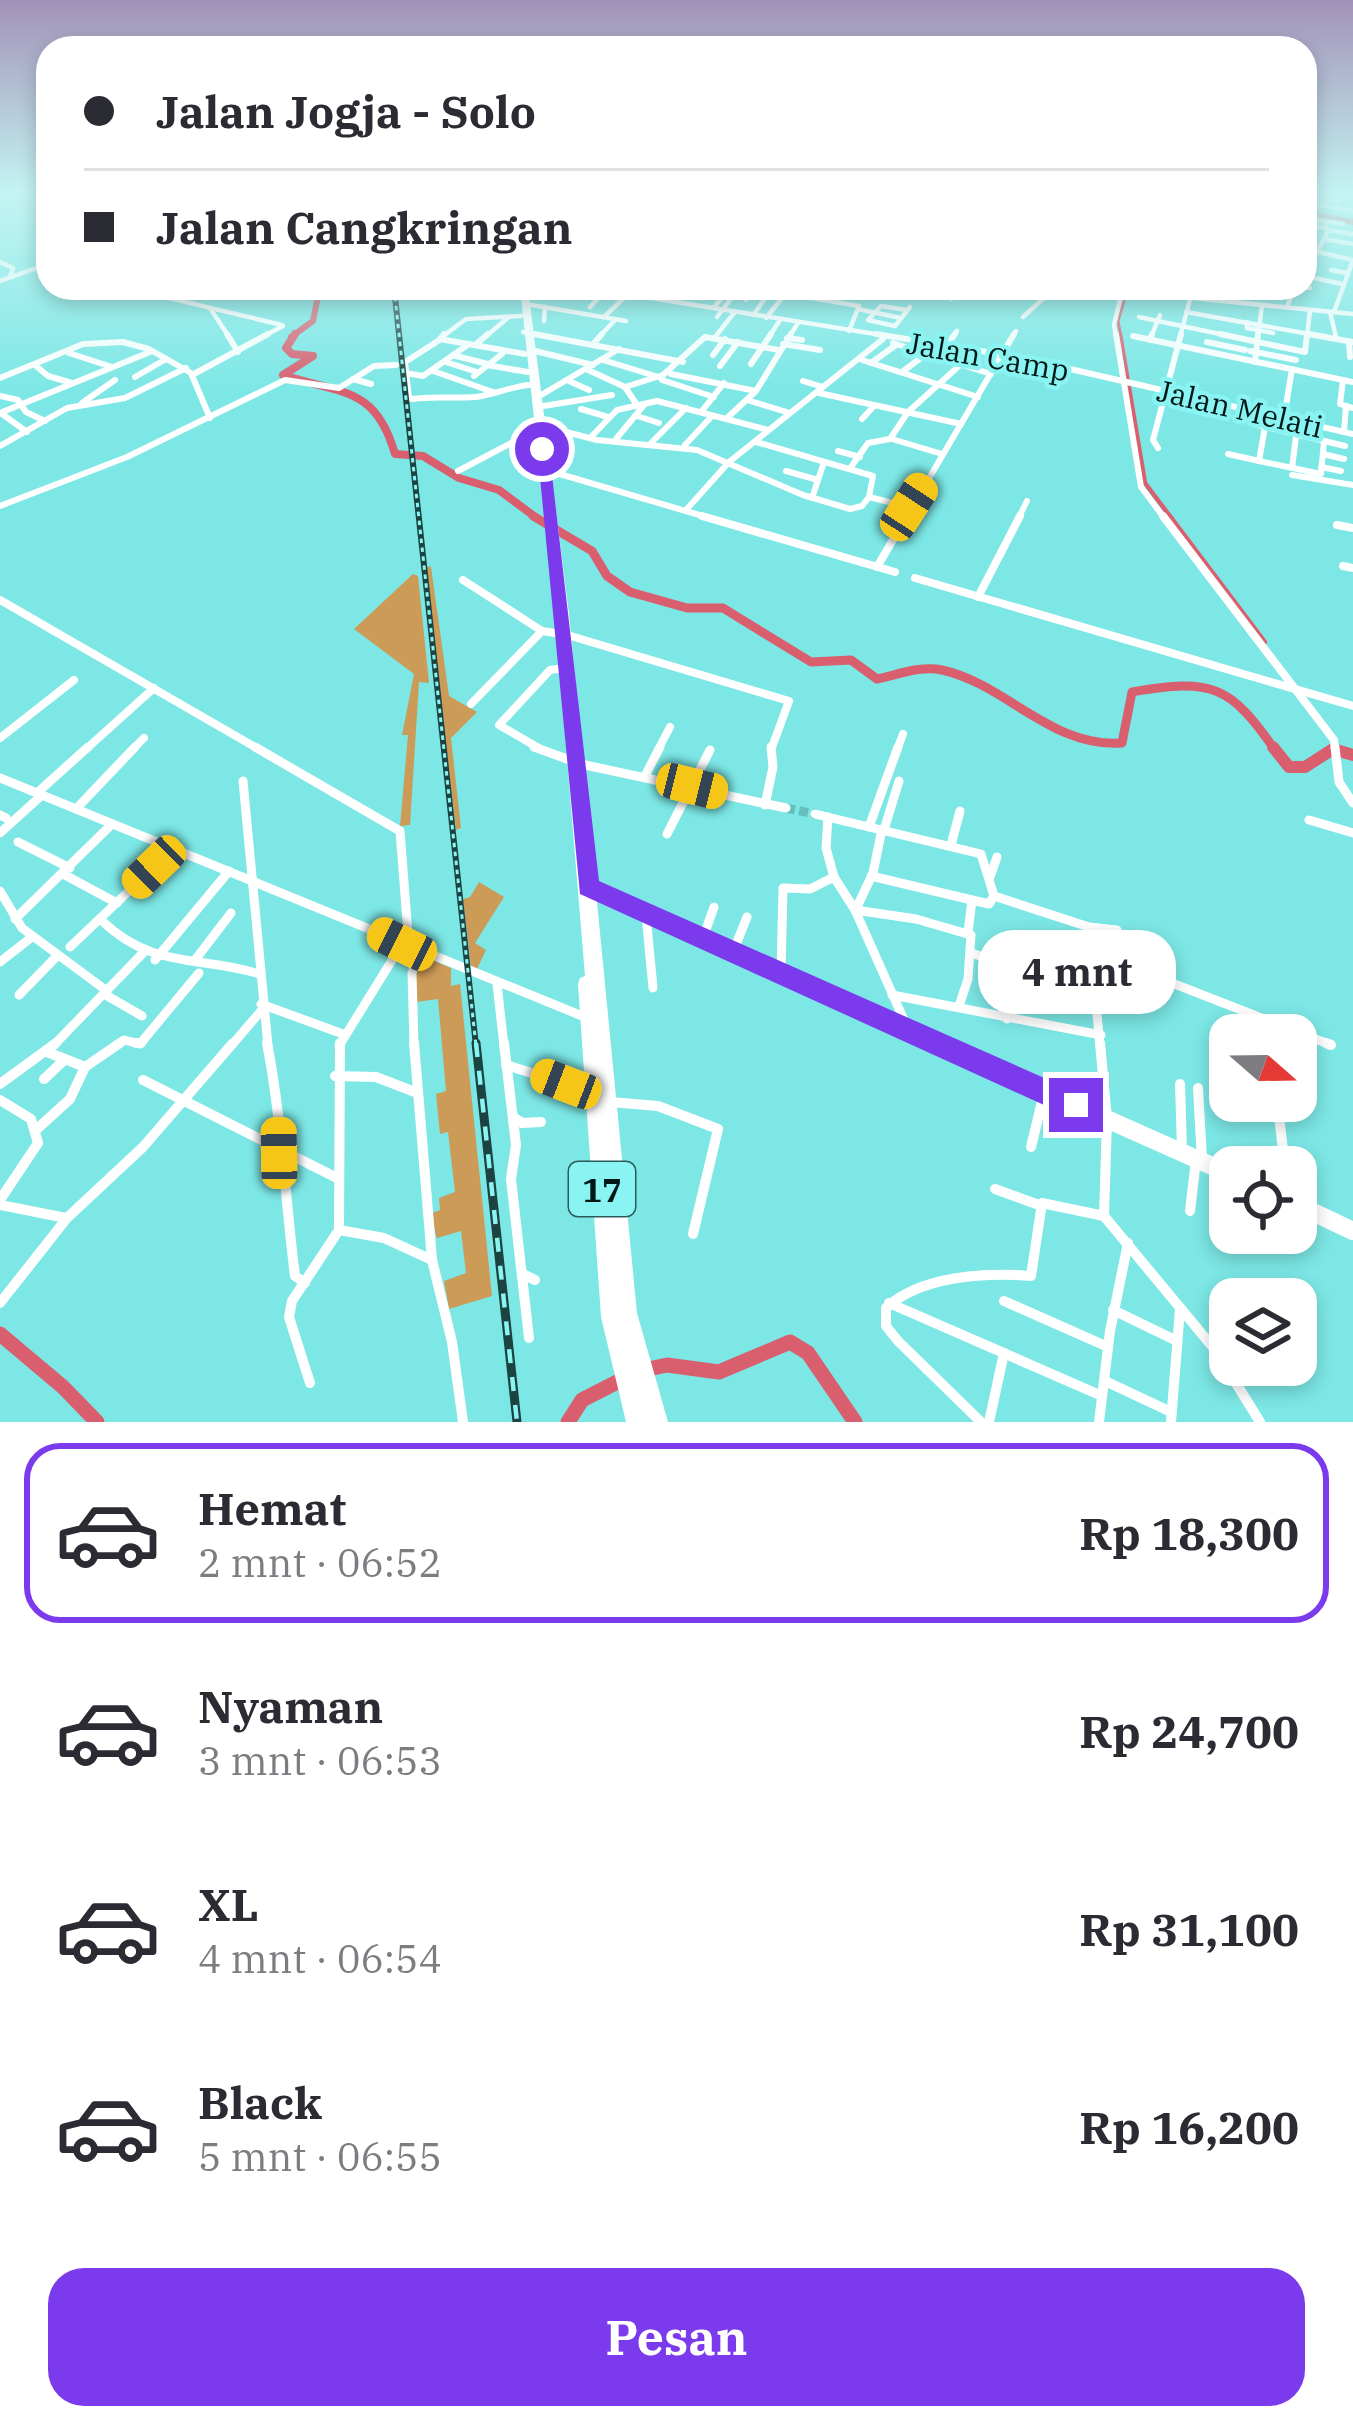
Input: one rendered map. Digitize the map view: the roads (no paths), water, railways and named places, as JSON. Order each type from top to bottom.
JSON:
[{"type":"highway","name":"17","points":[[518,300],[537,402],[537,428]]},
{"type":"highway","name":"17","points":[[528,352],[558,615],[554,633],[572,761]]},
{"type":"highway","name":"17","points":[[554,633],[572,761],[595,1018],[613,1317],[644,1414]]},
{"type":"highway","name":"17","points":[[595,1018],[607,1102],[627,1356]]},
{"type":"main road","points":[[583,887],[1209,1164]]},
{"type":"main road","points":[[1317,1214],[1353,1231]]},
{"type":"street","points":[[0,262],[13,268],[9,278]]},
{"type":"street","points":[[1331,270],[1350,267]]},
{"type":"street","points":[[1336,338],[1332,312],[1350,267]]},
{"type":"street","points":[[0,281],[36,269]]},
{"type":"street","points":[[1317,279],[1342,284]]},
{"type":"street","points":[[1338,296],[1353,299]]},
{"type":"street","points":[[81,403],[99,406],[139,392],[238,352],[282,325],[178,300]]},
{"type":"street","points":[[590,307],[596,300]]},
{"type":"street","points":[[604,317],[621,300]]},
{"type":"street","name":"Jalan Camp","points":[[661,300],[1002,355],[1128,382]]},
{"type":"street","points":[[699,306],[705,300]]},
{"type":"street","points":[[713,309],[721,300]]},
{"type":"street","points":[[717,317],[730,300]]},
{"type":"street","points":[[753,315],[757,300]]},
{"type":"street","points":[[766,318],[780,300]]},
{"type":"street","points":[[832,300],[874,312]]},
{"type":"street","points":[[1023,317],[1042,300]]},
{"type":"street","points":[[1125,300],[1114,325],[1145,488],[1298,690],[1330,739],[1339,782],[1353,803]]},
{"type":"street","points":[[1158,448],[1154,440],[1189,300]]},
{"type":"street","points":[[1219,300],[1353,314]]},
{"type":"street","points":[[1287,307],[1290,300]]},
{"type":"street","points":[[1237,302],[1238,311]]},
{"type":"street","points":[[1251,351],[1261,334],[1262,304]]},
{"type":"street","points":[[882,305],[908,308],[895,326],[869,321],[874,312],[882,305]]},
{"type":"street","points":[[208,307],[238,352]]},
{"type":"street","points":[[544,321],[545,307]]},
{"type":"street","points":[[0,506],[127,457],[288,379],[333,388],[377,365],[401,364],[427,351],[456,322],[474,315],[545,307],[626,321]]},
{"type":"street","points":[[849,331],[859,309]]},
{"type":"street","points":[[1186,312],[1246,322],[1246,327],[1298,351],[1308,351],[1310,310]]},
{"type":"street","points":[[406,373],[423,376],[519,312]]},
{"type":"street","points":[[715,337],[735,312]]},
{"type":"street","points":[[1223,335],[1225,316]]},
{"type":"street","points":[[1138,317],[1223,335],[1310,333],[1351,341],[1350,357]]},
{"type":"street","points":[[1150,340],[1158,318]]},
{"type":"street","points":[[595,342],[616,319]]},
{"type":"street","points":[[751,364],[780,320]]},
{"type":"street","points":[[726,418],[751,396],[798,323]]},
{"type":"street","points":[[938,361],[958,331]]},
{"type":"street","points":[[878,567],[1016,331]]},
{"type":"street","points":[[526,332],[685,362]]},
{"type":"street","points":[[1204,351],[1209,332]]},
{"type":"street","points":[[1235,333],[1273,333]]},
{"type":"street","points":[[869,335],[938,361],[991,374]]},
{"type":"street","points":[[667,380],[700,339],[715,337],[763,346],[802,340]]},
{"type":"street","points":[[1132,337],[1353,382]]},
{"type":"street","points":[[441,339],[503,353],[566,357],[612,380],[641,404]]},
{"type":"street","points":[[713,355],[725,339]]},
{"type":"street","points":[[867,362],[883,339]]},
{"type":"street","points":[[566,357],[585,340]]},
{"type":"street","points":[[962,349],[967,340]]},
{"type":"street","points":[[0,378],[84,343],[123,342],[189,371],[210,418]]},
{"type":"street","points":[[720,366],[738,342]]},
{"type":"street","points":[[1207,342],[1296,360]]},
{"type":"street","points":[[783,344],[820,350]]},
{"type":"street","points":[[686,510],[729,462],[830,378],[897,344]]},
{"type":"street","points":[[537,402],[620,348]]},
{"type":"street","points":[[1,413],[152,351]]},
{"type":"street","points":[[427,351],[528,378]]},
{"type":"street","points":[[1251,351],[1256,362]]},
{"type":"street","points":[[1284,418],[1298,351]]},
{"type":"street","points":[[66,352],[113,368]]},
{"type":"street","points":[[851,467],[868,443],[887,439],[908,412],[980,352]]},
{"type":"street","points":[[446,362],[476,374],[503,353]]},
{"type":"street","points":[[901,373],[926,354]]},
{"type":"street","points":[[612,380],[654,356]]},
{"type":"street","points":[[135,376],[167,358]]},
{"type":"street","points":[[604,360],[736,409]]},
{"type":"street","points":[[867,362],[978,397]]},
{"type":"street","points":[[401,364],[410,398],[494,393],[528,378]]},
{"type":"street","points":[[36,366],[53,378],[96,386]]},
{"type":"street","points":[[911,367],[928,373],[922,379]]},
{"type":"street","points":[[432,370],[494,393]]},
{"type":"street","points":[[99,373],[139,392]]},
{"type":"street","points":[[0,378],[14,382]]},
{"type":"street","points":[[351,379],[371,384]]},
{"type":"street","points":[[0,446],[81,403],[111,380]]},
{"type":"street","points":[[568,380],[589,390]]},
{"type":"street","points":[[628,391],[667,380],[723,386],[791,413]]},
{"type":"street","points":[[1343,380],[1340,404],[1349,407],[1348,432]]},
{"type":"street","points":[[802,381],[875,405],[961,424]]},
{"type":"street","name":"Jalan Melati","points":[[1128,382],[1348,432]]},
{"type":"street","points":[[702,411],[723,386]]},
{"type":"street","points":[[1,395],[45,421]]},
{"type":"street","points":[[537,402],[614,398],[621,408]]},
{"type":"street","points":[[615,441],[637,416],[641,404]]},
{"type":"street","points":[[862,419],[875,405]]},
{"type":"street","points":[[608,406],[687,407],[768,430]]},
{"type":"street","points":[[651,442],[687,407]]},
{"type":"street","points":[[590,438],[621,408]]},
{"type":"street","points":[[580,409],[608,417]]},
{"type":"street","points":[[1,413],[27,432]]},
{"type":"street","points":[[637,416],[659,423]]},
{"type":"street","points":[[683,446],[712,416]]},
{"type":"street","points":[[1292,471],[1298,421]]},
{"type":"street","points":[[1254,424],[1345,446]]},
{"type":"street","points":[[1259,461],[1265,427]]},
{"type":"street","points":[[458,471],[537,428],[615,441],[672,441],[812,498],[854,509],[869,497],[874,476],[756,442]]},
{"type":"street","points":[[872,433],[942,454]]},
{"type":"street","points":[[1292,471],[1321,475],[1324,441]]},
{"type":"street","points":[[838,451],[860,457]]},
{"type":"street","points":[[1228,454],[1353,485]]},
{"type":"street","points":[[1323,454],[1344,459]]},
{"type":"street","points":[[521,458],[540,457],[686,510],[896,572]]},
{"type":"street","points":[[812,498],[823,465]]},
{"type":"street","points":[[1322,467],[1341,471]]},
{"type":"street","points":[[786,471],[818,480]]},
{"type":"street","points":[[869,497],[909,507]]},
{"type":"street","points":[[978,597],[1027,501]]},
{"type":"street","points":[[1337,525],[1353,528]]},
{"type":"street","points":[[915,578],[1353,706]]},
{"type":"street","points":[[463,580],[554,633],[789,701],[770,747],[773,767],[765,805]]},
{"type":"street","points":[[0,600],[400,831],[432,1260],[452,1342],[463,1422]]},
{"type":"street","points":[[471,704],[554,633]]},
{"type":"street","points":[[558,669],[550,670],[499,724],[530,746],[572,761],[786,808]]},
{"type":"street","points":[[0,738],[74,680]]},
{"type":"street","points":[[0,833],[154,688]]},
{"type":"street","points":[[645,776],[670,727]]},
{"type":"street","points":[[869,826],[903,734]]},
{"type":"street","points":[[76,809],[144,738]]},
{"type":"street","points":[[667,834],[710,750]]},
{"type":"street","points":[[0,778],[496,982],[595,1018]]},
{"type":"street","points":[[855,910],[872,876],[899,781]]},
{"type":"street","points":[[243,782],[260,974],[278,1099],[279,1153],[295,1276],[305,1283]]},
{"type":"street","points":[[951,845],[960,811]]},
{"type":"street","points":[[815,814],[982,855],[994,896]]},
{"type":"street","points":[[828,817],[826,848],[834,877],[855,910],[908,1029]]},
{"type":"street","points":[[1309,820],[1353,833]]},
{"type":"street","points":[[15,920],[112,824]]},
{"type":"street","points":[[18,842],[117,903]]},
{"type":"street","points":[[70,947],[173,848]]},
{"type":"street","points":[[988,878],[997,857]]},
{"type":"street","points":[[154,960],[229,871]]},
{"type":"street","points":[[872,876],[989,904],[994,896]]},
{"type":"street","points":[[781,972],[783,888],[809,890],[834,877]]},
{"type":"street","points":[[0,891],[15,920],[32,937],[142,1016]]},
{"type":"street","points":[[994,896],[1089,927],[1117,930]]},
{"type":"street","points":[[968,933],[972,900]]},
{"type":"street","points":[[702,939],[714,907]]},
{"type":"street","points":[[855,910],[973,937],[958,1006]]},
{"type":"street","points":[[37,1129],[70,1099],[85,1067],[124,1040],[140,1044],[231,913]]},
{"type":"street","points":[[646,913],[653,988]]},
{"type":"street","points":[[733,953],[747,917]]},
{"type":"street","points":[[101,920],[154,960],[197,967],[218,961],[260,974]]},
{"type":"street","points":[[1089,927],[1107,1119],[1104,1216]]},
{"type":"street","points":[[0,962],[32,937]]},
{"type":"street","points":[[310,1383],[289,1317],[292,1301],[339,1230],[335,1076],[343,1034],[411,947]]},
{"type":"street","points":[[1090,951],[1331,1045]]},
{"type":"street","points":[[0,1084],[47,1052],[143,952]]},
{"type":"street","points":[[971,953],[1043,976]]},
{"type":"street","points":[[19,995],[57,956]]},
{"type":"street","points":[[1007,1018],[1009,965]]},
{"type":"street","points":[[496,982],[516,1145],[511,1179],[529,1277],[529,1338]]},
{"type":"street","points":[[503,1012],[514,989]]},
{"type":"street","points":[[892,995],[1101,1035]]},
{"type":"street","points":[[264,1006],[343,1034]]},
{"type":"street","points":[[0,1303],[67,1218],[99,1183],[143,1147],[264,1006]]},
{"type":"street","points":[[47,1052],[85,1067]]},
{"type":"street","points":[[44,1079],[64,1060]]},
{"type":"street","points":[[506,1065],[566,1084]]},
{"type":"street","points":[[335,1076],[376,1077],[416,1092]]},
{"type":"street","points":[[143,1080],[212,1109],[279,1153],[337,1178]]},
{"type":"street","points":[[1180,1084],[1194,1157]]},
{"type":"street","points":[[1190,1211],[1198,1088]]},
{"type":"street","points":[[1031,1147],[1045,1091]]},
{"type":"street","points":[[0,1100],[31,1119],[37,1129],[37,1147],[0,1202],[67,1218]]},
{"type":"street","points":[[607,1102],[658,1106],[718,1129],[694,1234]]},
{"type":"street","points":[[512,1115],[522,1123],[541,1122]]},
{"type":"street","points":[[995,1189],[1039,1205],[1104,1216],[1229,1370],[1260,1422]]},
{"type":"street","points":[[1004,1353],[985,1422],[886,1326],[889,1303],[904,1291],[992,1274],[1031,1276],[1039,1205]]},
{"type":"street","points":[[339,1230],[384,1238],[432,1260]]},
{"type":"street","points":[[1099,1422],[1113,1310],[1128,1243]]},
{"type":"street","points":[[1004,1301],[1108,1347]]},
{"type":"street","points":[[889,1303],[1102,1396]]},
{"type":"street","points":[[1104,1381],[1170,1416],[1181,1307]]},
{"type":"street","points":[[1113,1310],[1175,1340]]},
{"type":"waterway","points":[[1121,337],[1118,321],[1124,300]]},
{"type":"waterway","points":[[295,334],[313,321],[317,301]]},
{"type":"waterway","points":[[291,337],[295,334]]},
{"type":"waterway","points":[[295,334],[286,348],[292,354],[313,356],[283,375],[354,396],[378,416],[395,454],[423,456],[459,478],[499,490],[538,519]]},
{"type":"waterway","points":[[1120,334],[1145,483],[1172,519]]},
{"type":"waterway","points":[[533,516],[538,519]]},
{"type":"waterway","points":[[1169,516],[1264,642]]},
{"type":"waterway","points":[[538,519],[592,551],[607,576],[630,592],[687,608],[723,608],[811,662],[851,660],[877,679],[942,670],[987,688],[1051,726],[1097,742],[1122,743],[1132,692],[1201,687],[1231,699],[1275,750]]},
{"type":"waterway","points":[[1273,747],[1289,767],[1305,767],[1331,750]]},
{"type":"waterway","points":[[1331,750],[1336,750]]},
{"type":"waterway","points":[[1331,750],[1336,750]]},
{"type":"waterway","points":[[1336,750],[1353,755]]},
{"type":"waterway","points":[[0,1334],[97,1422]]},
{"type":"waterway","points":[[644,1370],[667,1365],[719,1372],[790,1342],[808,1353],[855,1422]]},
{"type":"waterway","points":[[568,1422],[582,1400],[627,1377]]},
{"type":"tunnel","points":[[786,808],[815,814]]},
{"type":"railway","points":[[395,300],[476,1046]]},
{"type":"railway","points":[[476,1043],[517,1422]]}]
